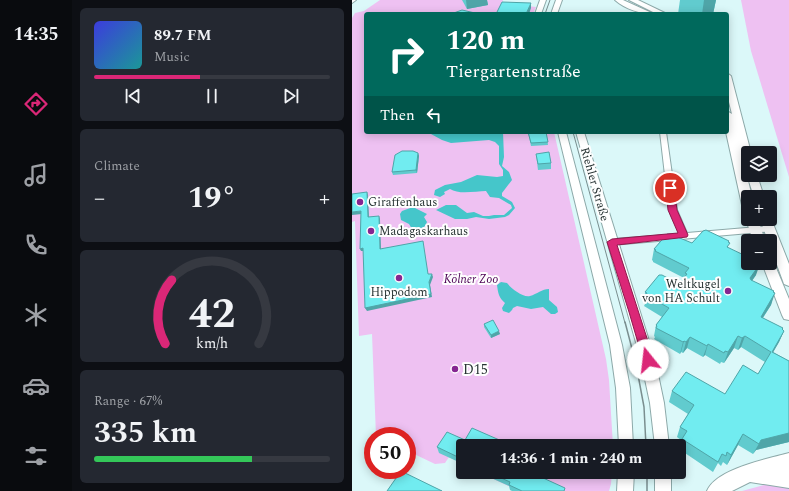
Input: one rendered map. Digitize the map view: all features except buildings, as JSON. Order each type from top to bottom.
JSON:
[{"type":"highway","points":[[716,491],[730,481],[746,473],[787,468]]},
{"type":"main road","points":[[539,12],[543,0]]},
{"type":"main road","points":[[555,12],[559,0]]},
{"type":"main road","points":[[618,0],[633,8],[646,12]]},
{"type":"main road","points":[[626,0],[648,12]]},
{"type":"main road","points":[[632,0],[659,12]]},
{"type":"main road","points":[[639,0],[645,5]]},
{"type":"main road","points":[[729,84],[744,146]]},
{"type":"main road","points":[[729,123],[744,190]]},
{"type":"main road","name":"Riehler Straße","points":[[563,134],[616,345],[623,388],[626,439]]},
{"type":"main road","name":"Riehler Straße","points":[[581,134],[648,360],[661,439]]},
{"type":"main road","points":[[768,226],[789,281]]},
{"type":"main road","points":[[771,270],[789,315]]},
{"type":"main road","points":[[625,491],[626,479]]},
{"type":"main road","points":[[663,479],[663,491]]},
{"type":"street","points":[[663,134],[673,210],[684,235]]},
{"type":"street","points":[[612,242],[684,235],[741,226]]},
{"type":"green space","name":"Kölner Zoo","points":[[380,0],[503,0],[502,3],[536,7],[534,12],[364,12],[364,134],[554,134],[606,359],[609,380],[613,439],[456,439],[456,460],[449,457],[445,463],[435,464],[416,455],[416,427],[376,427],[372,334],[359,336],[355,221],[352,222],[352,18],[355,13],[364,11]]},
{"type":"green space","points":[[741,0],[789,0],[789,177],[751,51]]},
{"type":"green space","points":[[493,479],[611,479],[609,491],[519,491]]},
{"type":"green space","points":[[764,485],[789,488],[789,491],[742,491]]},
{"type":"water","points":[[431,134],[503,134],[504,157],[502,166],[509,172],[512,180],[502,193],[502,196],[512,202],[515,208],[509,215],[489,219],[476,217],[455,219],[436,210],[446,205],[456,205],[467,213],[474,212],[483,216],[489,216],[504,215],[512,208],[511,205],[499,198],[490,197],[486,191],[458,192],[450,189],[444,192],[445,194],[440,197],[434,195],[435,190],[445,185],[461,182],[477,175],[497,177],[503,176],[503,170],[499,164],[499,146],[495,142],[489,140],[451,143]]},
{"type":"water","points":[[413,207],[427,214],[424,217],[427,222],[421,229],[412,229],[409,224],[401,220],[400,214],[402,211]]},
{"type":"water","points":[[501,282],[507,283],[524,296],[530,296],[549,289],[549,300],[557,307],[558,312],[551,314],[543,307],[531,309],[517,306],[509,313],[503,311],[502,308],[505,303],[499,295],[497,285]]},
{"type":"tram line","points":[[546,12],[550,0]]},
{"type":"tram line","points":[[574,134],[625,323]]},
{"type":"tram line","points":[[625,322],[636,364],[644,407],[646,439]]},
{"type":"tram line","points":[[647,479],[647,491]]},
{"type":"place","name":"Giraffenhaus","points":[[360,202]]},
{"type":"place","name":"Madagaskarhaus","points":[[371,231]]},
{"type":"place","name":"Hippodom","points":[[399,278]]},
{"type":"place","name":"Weltkugel von HA Schult","points":[[728,291]]},
{"type":"place","name":"D15","points":[[455,369]]},
{"type":"route","points":[[648,360],[612,242],[684,235],[673,210],[670,188]]}]
